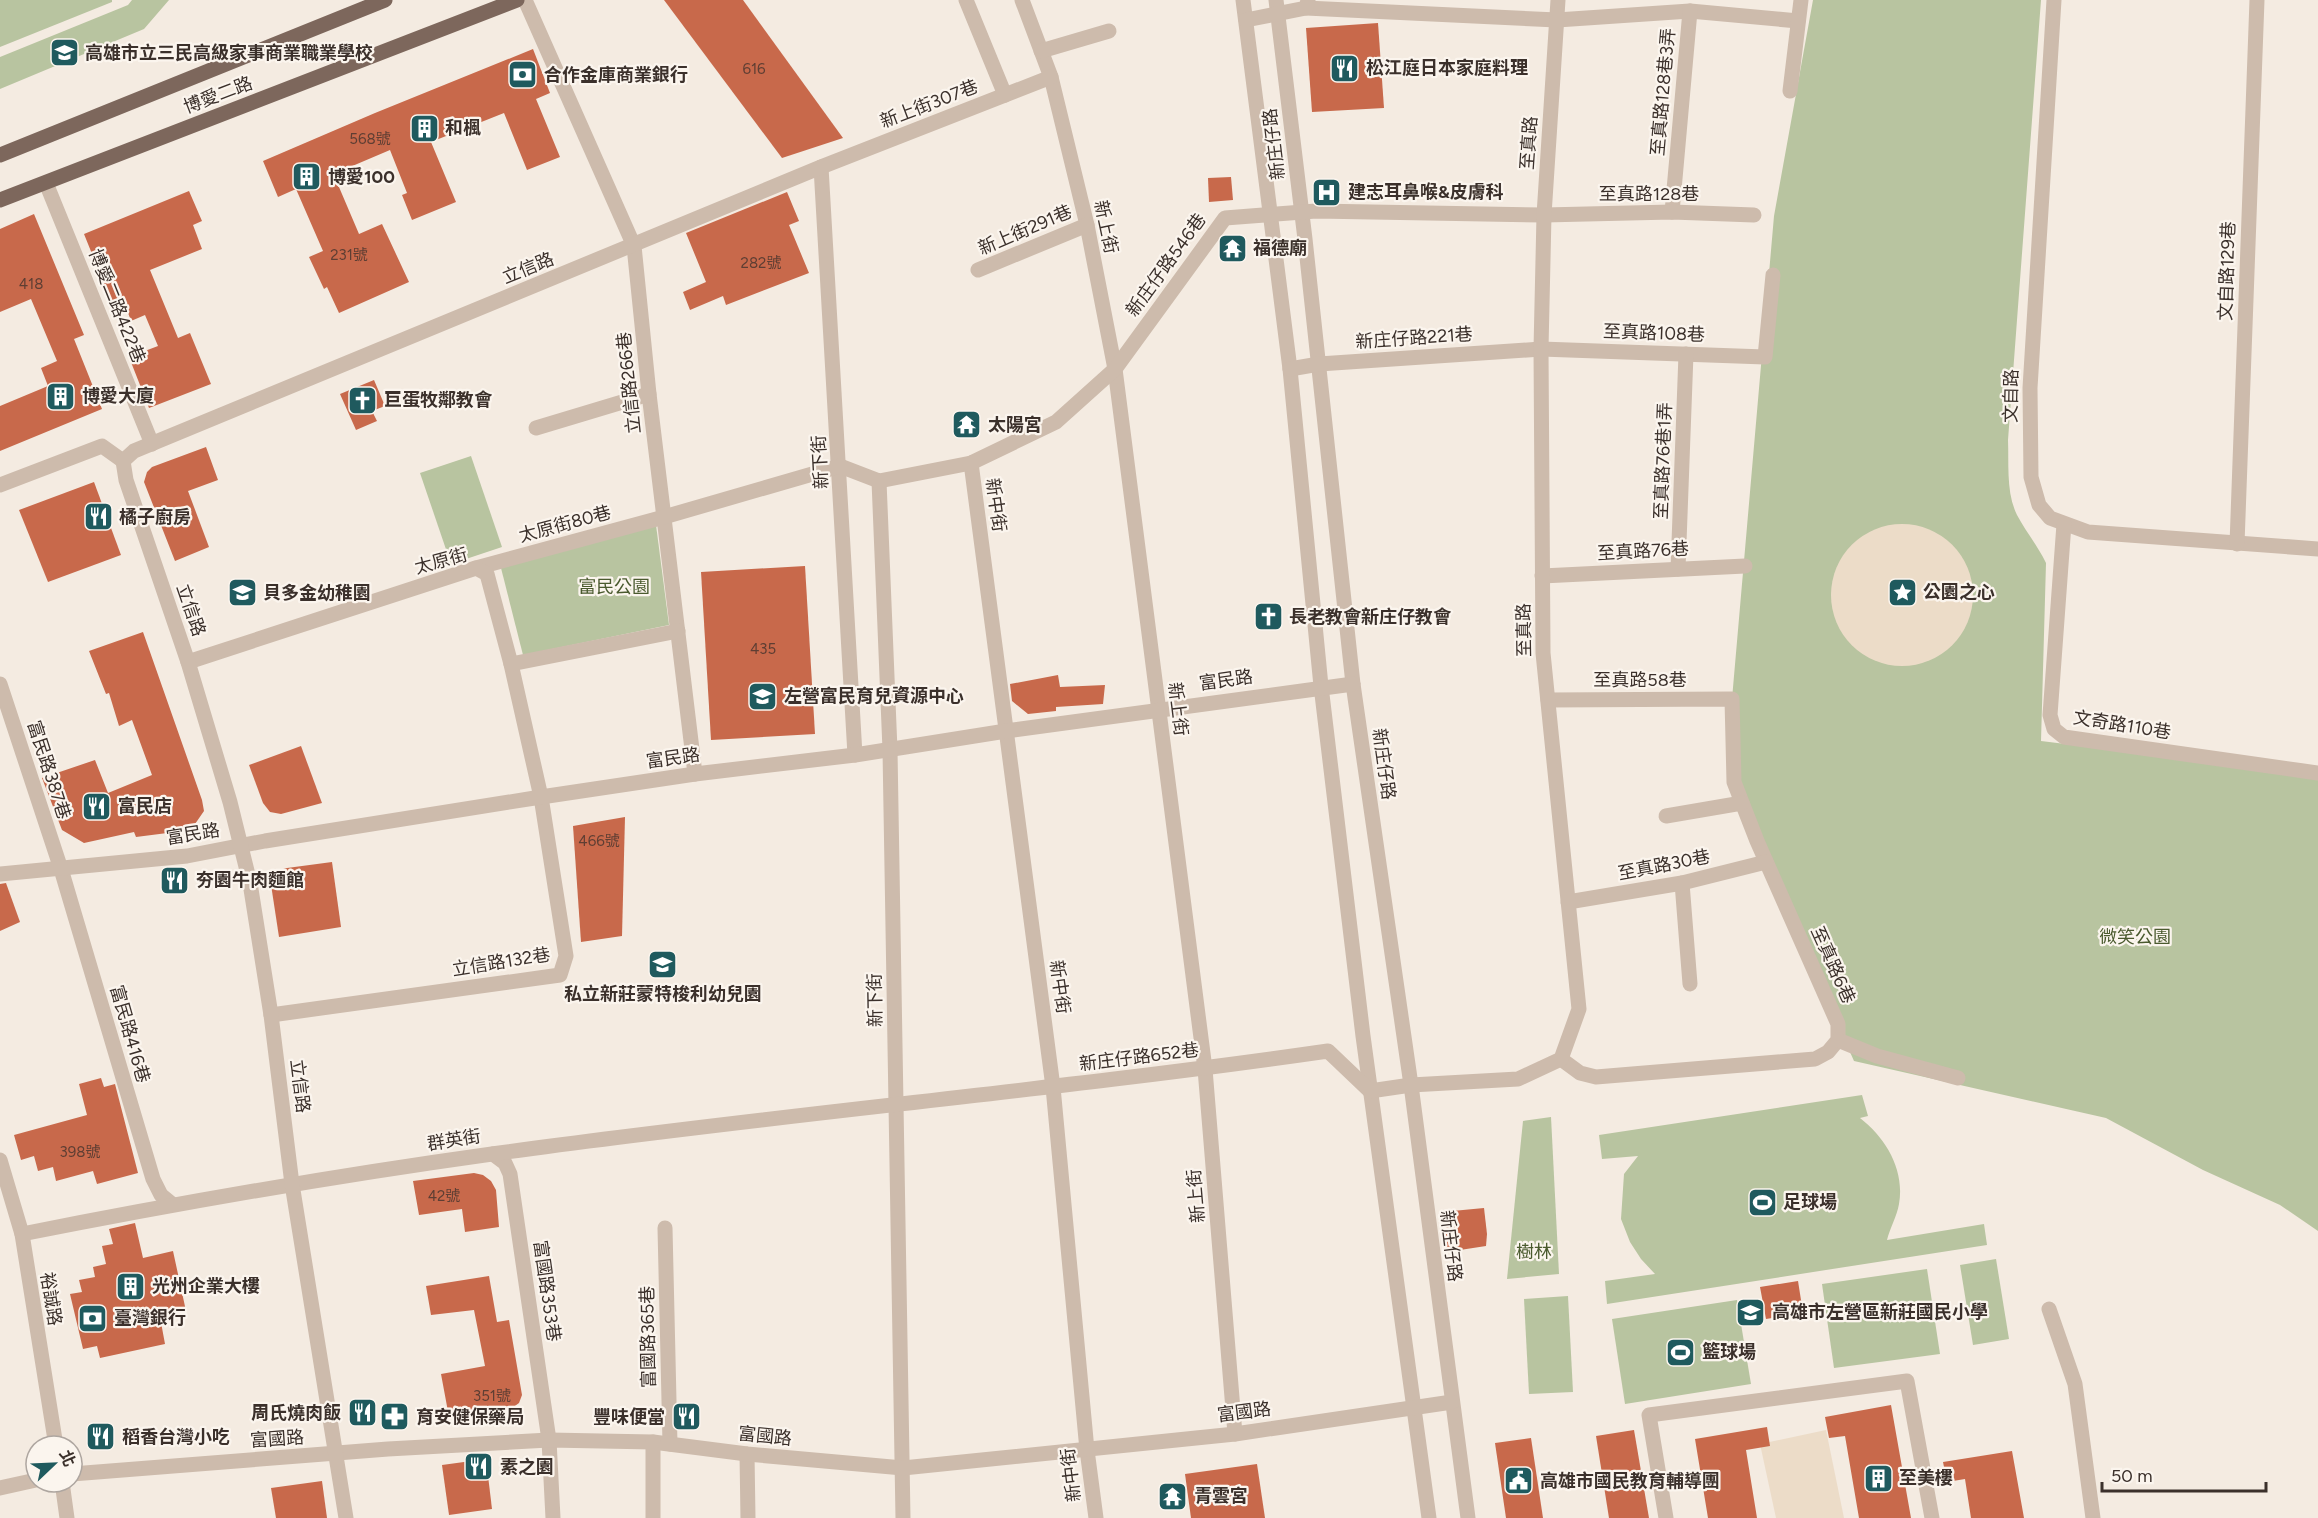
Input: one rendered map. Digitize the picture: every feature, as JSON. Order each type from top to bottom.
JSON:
[{"type":"main road","name":"博愛二路","points":[[0,155],[385,0]]},
{"type":"main road","name":"博愛二路","points":[[0,200],[517,0]]},
{"type":"street","name":"立信路266巷","points":[[525,0],[634,246],[695,774]]},
{"type":"street","points":[[966,0],[1005,95]]},
{"type":"street","name":"新上街","points":[[1022,0],[1051,77],[1087,225],[1115,369],[1205,1069],[1235,1434]]},
{"type":"street","name":"新庄仔路","points":[[1243,0],[1290,369],[1321,686],[1370,1091],[1429,1518]]},
{"type":"street","name":"至真路","points":[[1558,0],[1544,215],[1541,349],[1543,653],[1579,1009],[1561,1059]]},
{"type":"street","points":[[1790,91],[1801,0]]},
{"type":"street","name":"文自路","points":[[2054,0],[2030,388],[2031,477],[2039,505],[2050,518],[2088,532],[2318,549]]},
{"type":"street","name":"文自路129巷","points":[[2236,544],[2257,0]]},
{"type":"street","points":[[1246,20],[1277,7],[1307,4],[1557,20],[1690,10],[1798,21]]},
{"type":"street","name":"新庄仔路","points":[[1277,7],[1302,211],[1353,684],[1411,1084],[1468,1518]]},
{"type":"street","name":"至真路128巷3弄","points":[[1672,212],[1690,10]]},
{"type":"street","points":[[1041,51],[1109,31]]},
{"type":"street","name":"新上街307巷","points":[[821,167],[1051,77]]},
{"type":"street","name":"立信路","points":[[346,1518],[292,1184],[271,1015],[250,883],[188,662],[126,480],[123,461],[134,451],[821,167]]},
{"type":"street","name":"新下街","points":[[821,167],[855,755]]},
{"type":"street","name":"博愛二路422巷","points":[[46,183],[152,444]]},
{"type":"street","name":"新庄仔路546巷","points":[[879,481],[971,463],[1056,422],[1115,369],[1225,218],[1302,211]]},
{"type":"street","name":"至真路128巷","points":[[1302,211],[1544,215],[1672,212],[1754,215]]},
{"type":"street","name":"新上街291巷","points":[[978,270],[1087,225]]},
{"type":"street","name":"至真路108巷","points":[[1541,349],[1765,357],[1773,275]]},
{"type":"street","name":"新庄仔路221巷","points":[[1290,369],[1319,364],[1541,349]]},
{"type":"street","name":"至真路76巷1弄","points":[[1678,569],[1686,354]]},
{"type":"street","points":[[536,428],[650,394]]},
{"type":"street","points":[[0,485],[102,446],[123,461]]},
{"type":"street","name":"新中街","points":[[971,463],[1053,1087],[1087,1450],[1096,1518]]},
{"type":"street","points":[[840,466],[879,481]]},
{"type":"street","name":"太原街80巷","points":[[476,568],[840,466]]},
{"type":"street","name":"新下街","points":[[879,481],[890,750],[903,1518]]},
{"type":"street","name":"文奇路110巷","points":[[2064,524],[2050,715],[2054,729],[2064,737],[2318,773]]},
{"type":"street","name":"至真路76巷","points":[[1542,576],[1745,566]]},
{"type":"street","name":"太原街","points":[[188,662],[476,568],[487,574],[541,797]]},
{"type":"street","points":[[510,664],[678,631]]},
{"type":"street","name":"富民路387巷","points":[[0,684],[61,869]]},
{"type":"street","name":"富民路","points":[[0,874],[187,856],[541,797],[695,774],[855,755],[1159,709],[1321,686],[1353,684]]},
{"type":"street","name":"至真路58巷","points":[[1548,700],[1732,699]]},
{"type":"street","name":"至真路6巷","points":[[1732,699],[1734,782],[1766,862],[1838,1024],[1838,1040]]},
{"type":"street","name":"立信路132巷","points":[[271,1015],[560,975],[566,956],[541,797]]},
{"type":"street","points":[[1666,816],[1742,803]]},
{"type":"street","name":"至真路30巷","points":[[1568,902],[1682,883],[1766,862]]},
{"type":"street","name":"富民路416巷","points":[[61,869],[153,1179],[161,1195],[172,1204]]},
{"type":"street","points":[[1682,883],[1690,984]]},
{"type":"street","points":[[1370,1091],[1411,1084],[1518,1079],[1561,1059],[1580,1073],[1596,1077],[1815,1059],[1828,1052],[1838,1040],[1878,1056],[1958,1078]]},
{"type":"street","name":"新庄仔路652巷","points":[[896,1106],[1205,1069],[1328,1051],[1370,1091]]},
{"type":"street","name":"群英街","points":[[22,1234],[172,1204],[494,1154],[896,1106]]},
{"type":"street","name":"富國路353巷","points":[[494,1154],[505,1164],[510,1174],[549,1440],[553,1518]]},
{"type":"street","name":"裕誠路","points":[[0,1160],[22,1234],[54,1434]]},
{"type":"street","name":"富國路365巷","points":[[665,1228],[670,1444]]},
{"type":"street","points":[[2049,1309],[2075,1384],[2093,1518]]},
{"type":"street","points":[[1666,1518],[1648,1415],[1906,1382],[1932,1518]]},
{"type":"street","name":"富國路","points":[[84,1473],[335,1453],[549,1440],[653,1442],[747,1454],[903,1468],[1235,1434],[1452,1402]]},
{"type":"street","points":[[653,1442],[653,1518]]},
{"type":"street","points":[[747,1454],[748,1518]]},
{"type":"street","points":[[0,1488],[24,1483]]},
{"type":"street","points":[[64,1494],[67,1518]]},
{"type":"green space","points":[[0,0],[112,0],[112,2],[0,47]]},
{"type":"green space","points":[[132,0],[169,0],[144,29],[0,89],[0,57],[128,5]]},
{"type":"green space","name":"微笑公園","points":[[1813,0],[2041,0],[2008,440],[2009,478],[2013,506],[2046,563],[2041,741],[2318,775],[2318,1231],[2280,1205],[2203,1170],[2106,1118],[1854,1061],[1766,862],[1734,782],[1732,699],[1774,216]]},
{"type":"green space","points":[[471,456],[502,547],[451,564],[420,473]]},
{"type":"green space","name":"富民公園","points":[[656,525],[669,625],[523,655],[501,568]]},
{"type":"green space","points":[[1862,1095],[1868,1116],[1860,1118],[1885,1145],[1892,1156],[1899,1179],[1899,1204],[1887,1240],[1984,1224],[1987,1245],[1607,1304],[1605,1281],[1655,1274],[1630,1242],[1621,1219],[1624,1174],[1638,1156],[1602,1159],[1599,1135]]},
{"type":"green space","name":"樹林","points":[[1551,1117],[1559,1274],[1507,1279],[1523,1121]]},
{"type":"green space","points":[[1996,1259],[2009,1339],[1973,1345],[1960,1265]]},
{"type":"green space","points":[[1927,1269],[1940,1354],[1834,1368],[1822,1284]]},
{"type":"green space","points":[[1568,1296],[1573,1392],[1529,1394],[1524,1299]]},
{"type":"green space","name":"籃球場","points":[[1737,1300],[1751,1384],[1625,1404],[1612,1319]]},
{"type":"shaded area","name":"公園之心","points":[[1902,524],[1929,529],[1952,545],[1968,568],[1973,595],[1968,622],[1952,645],[1929,661],[1902,666],[1875,661],[1852,645],[1836,622],[1831,595],[1836,568],[1852,545],[1875,529]]},
{"type":"shaded area","points":[[1826,1430],[1844,1518],[1776,1518],[1760,1444]]},
{"type":"building","points":[[664,0],[743,0],[843,138],[782,158]]},
{"type":"building","name":"松江庭日本家庭料理","points":[[1378,23],[1384,108],[1312,112],[1306,28]]},
{"type":"building","points":[[533,49],[550,93],[536,99],[560,157],[527,170],[504,113],[431,142],[456,202],[412,220],[402,195],[407,193],[390,150],[350,167],[352,173],[336,180],[359,234],[382,224],[409,282],[339,313],[327,287],[324,289],[309,257],[323,251],[296,189],[278,197],[263,161]]},
{"type":"building","points":[[1231,177],[1233,200],[1209,202],[1208,178]]},
{"type":"building","points":[[189,191],[202,221],[193,225],[202,249],[150,270],[178,338],[190,333],[211,384],[149,408],[129,357],[158,346],[145,315],[131,321],[126,307],[115,311],[84,234]]},
{"type":"building","points":[[787,192],[799,221],[789,225],[809,273],[726,305],[723,296],[690,310],[683,292],[706,282],[686,233]]},
{"type":"building","points":[[34,214],[84,335],[74,339],[102,409],[0,451],[0,406],[48,386],[41,368],[57,361],[31,299],[0,312],[0,229]]},
{"type":"building","name":"巨蛋牧鄰教會","points":[[374,380],[385,406],[372,411],[377,421],[356,430],[340,394]]},
{"type":"building","points":[[206,447],[218,480],[188,491],[209,547],[175,561],[144,482],[147,472],[152,467]]},
{"type":"building","points":[[94,482],[121,555],[48,582],[19,510]]},
{"type":"building","points":[[805,566],[815,734],[711,740],[701,572]]},
{"type":"building","points":[[143,632],[204,811],[195,824],[183,831],[136,837],[134,832],[84,843],[62,830],[42,778],[95,760],[108,793],[152,775],[132,720],[119,726],[109,693],[106,694],[89,651]]},
{"type":"building","points":[[1058,675],[1060,687],[1105,685],[1103,704],[1056,707],[1056,711],[1028,714],[1012,701],[1010,684]]},
{"type":"building","points":[[301,746],[322,803],[281,814],[270,812],[263,803],[249,765]]},
{"type":"building","points":[[625,817],[622,936],[581,942],[573,826]]},
{"type":"building","points":[[332,862],[341,927],[279,937],[270,878],[276,871],[287,868]]},
{"type":"building","points":[[6,883],[20,922],[0,931],[0,884]]},
{"type":"building","points":[[101,1078],[104,1087],[115,1084],[138,1173],[97,1184],[93,1171],[56,1181],[53,1167],[38,1171],[34,1156],[21,1160],[14,1135],[87,1115],[79,1084]]},
{"type":"building","points":[[474,1173],[483,1175],[491,1181],[496,1190],[499,1227],[465,1232],[462,1209],[419,1215],[413,1181]]},
{"type":"building","points":[[1484,1208],[1486,1246],[1447,1252],[1442,1212]]},
{"type":"building","name":"光州企業大樓","points":[[135,1223],[143,1258],[173,1251],[186,1311],[160,1317],[165,1344],[100,1358],[97,1346],[83,1349],[70,1294],[82,1292],[79,1280],[95,1277],[93,1267],[106,1264],[102,1246],[113,1244],[109,1229]]},
{"type":"building","points":[[489,1276],[497,1322],[509,1320],[522,1395],[519,1403],[512,1408],[449,1417],[441,1374],[485,1366],[474,1310],[431,1315],[426,1286]]},
{"type":"building","points":[[1798,1281],[1803,1313],[1766,1319],[1760,1287]]},
{"type":"building","name":"至美樓","points":[[1891,1405],[1911,1518],[1859,1518],[1845,1436],[1829,1438],[1825,1417]]},
{"type":"building","points":[[1767,1427],[1770,1446],[1746,1450],[1757,1518],[1708,1518],[1695,1439]]},
{"type":"building","points":[[1634,1430],[1649,1518],[1609,1518],[1596,1436]]},
{"type":"building","name":"高雄市國民教育輔導團","points":[[1531,1438],[1543,1518],[1506,1518],[1495,1443]]},
{"type":"building","points":[[2012,1451],[2024,1518],[1971,1518],[1965,1479],[1947,1482],[1943,1462]]},
{"type":"building","points":[[486,1459],[492,1509],[449,1515],[442,1465]]},
{"type":"building","points":[[1257,1464],[1265,1518],[1191,1518],[1185,1474]]},
{"type":"building","points":[[322,1481],[327,1518],[276,1518],[271,1488]]},
{"type":"place","name":"高雄市立三民高級家事商業職業學校","points":[[64,53]]},
{"type":"place","name":"松江庭日本家庭料理","points":[[1345,68]]},
{"type":"place","name":"合作金庫商業銀行","points":[[523,75]]},
{"type":"place","name":"和楓","points":[[424,128]]},
{"type":"place","name":"博愛100","points":[[307,177]]},
{"type":"place","name":"建志耳鼻喉&皮膚科","points":[[1327,192]]},
{"type":"place","name":"福德廟","points":[[1232,248]]},
{"type":"place","name":"博愛大廈","points":[[61,396]]},
{"type":"place","name":"巨蛋牧鄰教會","points":[[363,400]]},
{"type":"place","name":"太陽宮","points":[[967,425]]},
{"type":"place","name":"橘子廚房","points":[[98,517]]},
{"type":"place","name":"公園之心","points":[[1902,592]]},
{"type":"place","name":"貝多金幼稚園","points":[[242,593]]},
{"type":"place","name":"長老教會新庄仔教會","points":[[1268,617]]},
{"type":"place","name":"左營富民育兒資源中心","points":[[763,696]]},
{"type":"place","name":"富民店","points":[[97,806]]},
{"type":"place","name":"夯園牛肉麵館","points":[[175,880]]},
{"type":"place","name":"私立新莊蒙特梭利幼兒園","points":[[663,965]]},
{"type":"place","name":"足球場","points":[[1762,1202]]},
{"type":"place","name":"光州企業大樓","points":[[131,1286]]},
{"type":"place","name":"高雄市左營區新莊國民小學","points":[[1751,1312]]},
{"type":"place","name":"臺灣銀行","points":[[93,1318]]},
{"type":"place","name":"籃球場","points":[[1681,1352]]},
{"type":"place","name":"周氏燒肉飯","points":[[362,1413]]},
{"type":"place","name":"育安健保藥局","points":[[395,1417]]},
{"type":"place","name":"豐味便當","points":[[686,1417]]},
{"type":"place","name":"稻香台灣小吃","points":[[101,1437]]},
{"type":"place","name":"素之園","points":[[479,1467]]},
{"type":"place","name":"至美樓","points":[[1878,1478]]},
{"type":"place","name":"高雄市國民教育輔導團","points":[[1519,1481]]},
{"type":"place","name":"青雲宮","points":[[1173,1496]]}]
